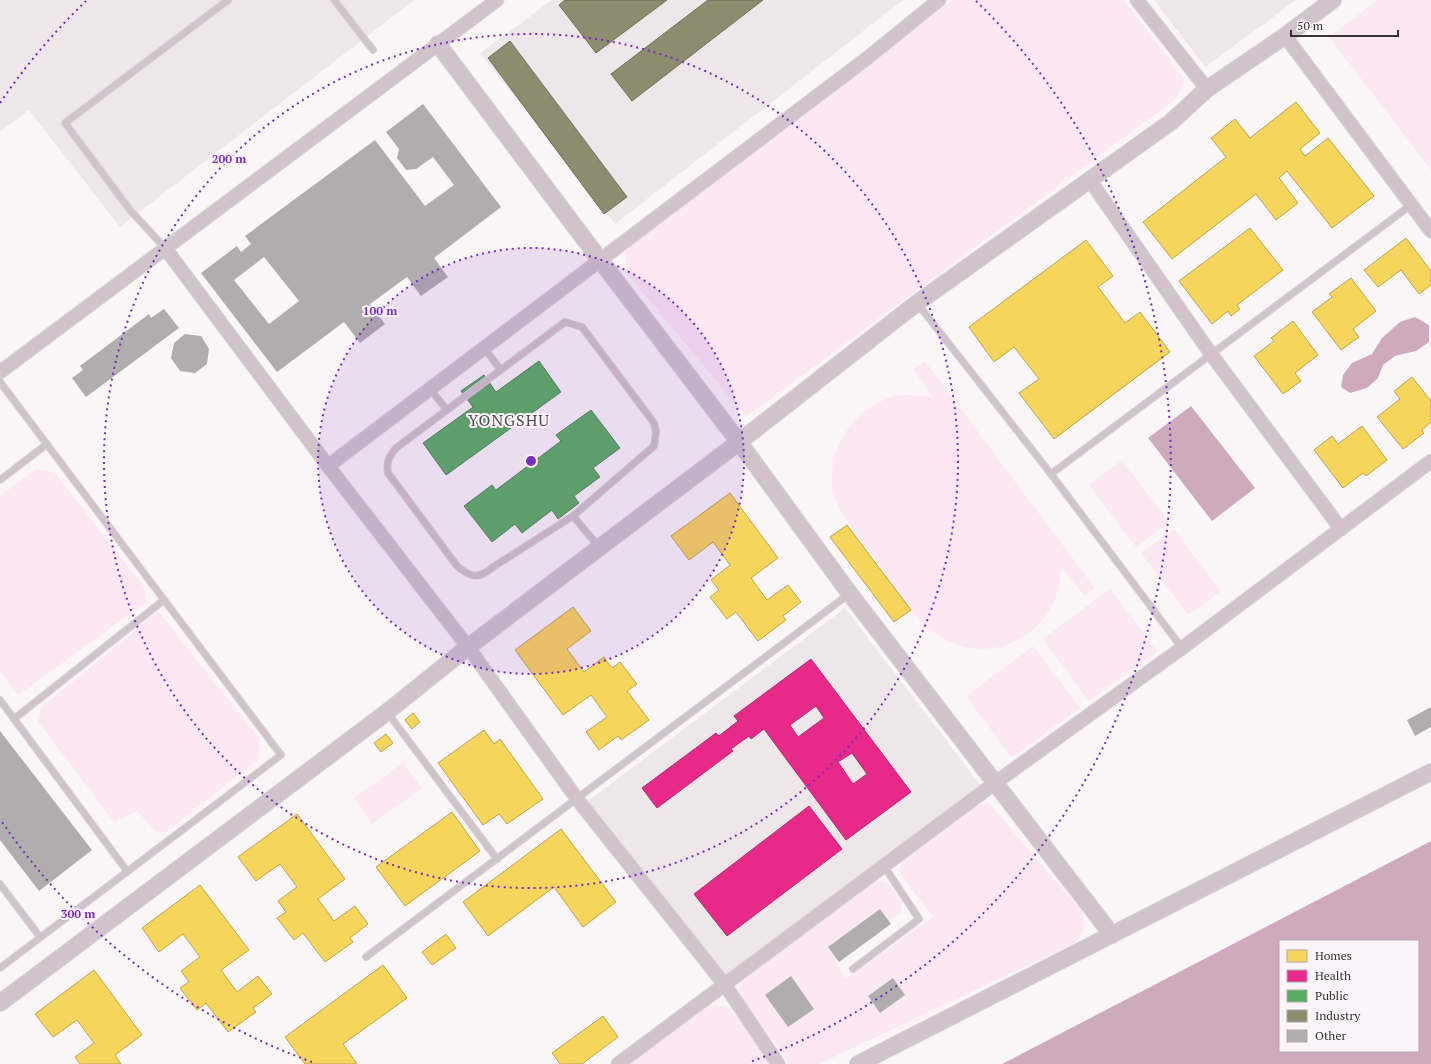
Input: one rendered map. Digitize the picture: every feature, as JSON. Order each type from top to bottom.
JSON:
[{"type":"street","points":[[328,466],[866,59],[939,0]]},
{"type":"street","points":[[1137,0],[1207,89]]},
{"type":"street","points":[[0,1003],[387,712],[468,647],[739,442],[917,303],[1171,122],[1207,89],[1285,36],[1333,0]]},
{"type":"street","points":[[0,372],[438,44],[493,1]]},
{"type":"street","points":[[1285,36],[1431,231]]},
{"type":"street","points":[[438,44],[739,442],[850,594],[1112,935]]},
{"type":"street","points":[[1089,179],[1211,354],[1340,529]]},
{"type":"street","points":[[165,248],[328,466],[468,647],[578,799],[725,985],[778,1064]]},
{"type":"street","points":[[618,1064],[995,783],[1182,648],[1431,461]]},
{"type":"street","points":[[858,1064],[1431,772]]},
{"type":"lane","points":[[165,248],[130,210],[65,123],[228,0]]},
{"type":"lane","points":[[334,0],[372,50]]},
{"type":"lane","points":[[1051,474],[1411,205]]},
{"type":"lane","points":[[917,303],[1051,474],[1182,648]]},
{"type":"lane","points":[[565,322],[582,327],[654,423],[656,432],[654,446],[573,516],[485,573],[474,576],[464,572],[461,569],[388,474],[387,464],[389,456],[396,448],[501,370],[565,322]]},
{"type":"lane","points":[[484,348],[501,370]]},
{"type":"lane","points":[[0,382],[281,755],[0,968]]},
{"type":"lane","points":[[430,389],[447,410]]},
{"type":"lane","points":[[0,480],[47,444]]},
{"type":"lane","points":[[573,516],[599,547]]},
{"type":"lane","points":[[366,957],[850,594]]},
{"type":"lane","points":[[14,718],[164,600]]},
{"type":"lane","points":[[0,700],[127,871]]},
{"type":"lane","points":[[387,712],[497,859]]},
{"type":"lane","points":[[853,969],[919,919],[884,866]]},
{"type":"lane","points":[[0,884],[40,937]]},
{"type":"shaded area","points":[[0,0],[414,0],[120,227],[29,110],[0,132]]},
{"type":"shaded area","points":[[552,0],[903,0],[615,224],[480,53]]},
{"type":"shaded area","points":[[952,0],[1124,0],[1184,79],[1177,98],[746,417],[627,273],[625,248]]},
{"type":"shaded area","points":[[1154,0],[1296,0],[1205,67]]},
{"type":"shaded area","points":[[1378,0],[1431,0],[1431,170],[1329,37]]},
{"type":"shaded area","points":[[1415,317],[1429,325],[1429,342],[1416,351],[1395,356],[1383,365],[1378,378],[1367,388],[1350,393],[1341,387],[1343,375],[1352,363],[1372,354],[1382,338],[1400,322]]},
{"type":"shaded area","points":[[925,361],[1095,588],[1084,596],[1062,568],[1056,597],[1052,606],[1042,620],[1030,632],[1016,641],[1001,646],[986,649],[969,648],[953,643],[928,628],[902,598],[848,523],[838,506],[832,489],[832,474],[837,449],[850,426],[858,417],[879,402],[891,397],[907,395],[933,397],[913,370]]},
{"type":"shaded area","points":[[1191,406],[1255,488],[1212,521],[1148,438]]},
{"type":"shaded area","points":[[1122,460],[1169,522],[1136,547],[1089,485]]},
{"type":"shaded area","points":[[36,469],[54,472],[144,587],[146,602],[18,695],[0,671],[0,496]]},
{"type":"shaded area","points":[[1174,529],[1221,591],[1188,615],[1141,553]]},
{"type":"shaded area","points":[[1110,589],[1157,651],[1089,701],[1043,639]]},
{"type":"shaded area","points":[[845,608],[981,786],[724,979],[588,801]]},
{"type":"shaded area","points":[[158,611],[260,739],[259,759],[166,832],[155,831],[137,811],[114,822],[38,722],[42,707]]},
{"type":"shaded area","points":[[1033,646],[1080,708],[1012,758],[966,696]]},
{"type":"shaded area","points":[[403,763],[422,788],[372,824],[354,798]]},
{"type":"shaded area","points":[[989,803],[1083,913],[1084,929],[1075,943],[819,1064],[790,1064],[741,998],[739,988],[745,979],[874,881],[886,882],[902,902],[901,912],[834,962],[846,979],[933,917],[900,874],[901,862],[978,804]]},
{"type":"shaded area","points":[[1431,841],[1431,1064],[1002,1064]]},
{"type":"shaded area","points":[[709,1006],[728,1006],[771,1064],[631,1064]]},
{"type":"building: Homes","points":[[1296,102],[1320,133],[1300,149],[1305,156],[1328,138],[1374,196],[1332,228],[1287,171],[1279,178],[1298,203],[1276,220],[1256,194],[1172,259],[1143,222],[1226,157],[1211,138],[1235,119],[1250,138]]},
{"type":"building: Homes","points":[[1250,228],[1283,270],[1237,305],[1240,309],[1231,316],[1228,311],[1212,324],[1179,281]]},
{"type":"building: Homes","points":[[1406,238],[1431,271],[1431,285],[1419,294],[1401,270],[1378,287],[1364,270]]},
{"type":"building: Homes","points":[[1086,240],[1113,276],[1098,287],[1125,323],[1140,312],[1170,352],[1054,439],[1019,393],[1039,379],[1014,347],[994,362],[969,327]]},
{"type":"building: Homes","points":[[1351,278],[1376,311],[1353,329],[1359,337],[1341,350],[1312,312],[1332,297],[1329,294]]},
{"type":"building: Homes","points":[[1293,321],[1318,355],[1295,373],[1301,381],[1283,394],[1254,356],[1274,341],[1271,338]]},
{"type":"building: Homes","points":[[1412,377],[1431,401],[1431,422],[1422,430],[1424,433],[1403,449],[1377,417],[1400,399],[1394,391]]},
{"type":"building: Homes","points":[[1362,426],[1387,460],[1366,476],[1363,473],[1343,488],[1314,450],[1332,436],[1338,444]]},
{"type":"building: Homes","points":[[730,493],[778,558],[751,578],[767,600],[788,585],[801,602],[783,616],[786,620],[758,641],[736,612],[727,619],[710,597],[719,590],[711,580],[730,565],[713,542],[689,560],[671,536]]},
{"type":"building: Homes","points":[[847,525],[911,610],[894,622],[830,537]]},
{"type":"building: Homes","points":[[573,607],[591,631],[567,649],[584,672],[604,657],[612,668],[620,662],[637,684],[627,691],[649,720],[621,740],[618,736],[599,750],[586,732],[607,717],[591,695],[563,715],[515,650]]},
{"type":"building: Homes","points":[[413,713],[420,722],[412,729],[405,720]]},
{"type":"building: Homes","points":[[484,730],[494,744],[500,739],[543,799],[507,824],[499,814],[483,825],[438,763]]},
{"type":"building: Homes","points":[[386,734],[393,743],[381,752],[374,743]]},
{"type":"building: Homes","points":[[452,812],[480,851],[405,906],[376,867]]},
{"type":"building: Homes","points":[[297,814],[345,879],[318,899],[334,921],[355,906],[368,924],[350,938],[353,942],[325,962],[303,933],[294,940],[277,918],[286,912],[278,901],[297,887],[280,864],[256,881],[238,857]]},
{"type":"building: Homes","points":[[561,829],[616,902],[583,927],[554,887],[488,936],[463,902]]},
{"type":"building: Homes","points":[[200,885],[249,950],[221,970],[237,992],[258,976],[272,994],[253,1008],[256,1012],[228,1032],[206,1003],[197,1010],[180,988],[189,982],[181,971],[200,957],[183,934],[159,952],[142,928]]},
{"type":"building: Homes","points":[[446,934],[456,948],[432,965],[422,952]]},
{"type":"building: Homes","points":[[383,965],[407,998],[343,1044],[357,1064],[305,1064],[285,1037]]},
{"type":"building: Homes","points":[[94,970],[142,1035],[115,1055],[121,1064],[80,1064],[75,1057],[94,1043],[77,1020],[53,1037],[35,1014]]},
{"type":"building: Homes","points":[[603,1016],[618,1037],[582,1064],[560,1064],[552,1053]]},
{"type":"building: Health","points":[[811,659],[911,792],[846,840],[764,729],[751,739],[749,736],[731,749],[733,751],[657,808],[642,788],[716,733],[719,736],[738,721],[734,716]],"holes":[[[816,706],[824,718],[798,737],[790,725]],[[852,753],[867,774],[853,784],[838,762]]]},
{"type":"building: Health","points":[[809,806],[842,849],[727,936],[694,894]]},
{"type":"building: Public","points":[[539,361],[561,392],[446,475],[423,443],[473,407],[461,391],[484,375],[496,392]]},
{"type":"building: Public","points":[[591,410],[620,448],[593,468],[600,477],[574,496],[579,503],[558,519],[552,510],[522,533],[515,524],[492,542],[464,506],[492,485],[496,490],[561,441],[556,435]]},
{"type":"building: Industry","points":[[565,0],[667,0],[596,53],[559,5]]},
{"type":"building: Industry","points":[[708,0],[763,0],[632,101],[611,74]]},
{"type":"building: Industry","points":[[510,41],[627,197],[604,214],[488,58]]},
{"type":"building: Other","points":[[423,104],[501,207],[434,258],[448,277],[421,296],[407,277],[370,304],[385,324],[360,343],[344,322],[277,372],[201,273],[237,246],[241,252],[251,244],[245,236],[375,140],[425,206],[454,185],[433,157],[416,169],[406,170],[397,158],[399,149],[386,132]],"holes":[[[264,257],[299,301],[269,324],[234,280]]]},
{"type":"building: Other","points":[[164,309],[179,328],[86,397],[72,378],[83,370],[80,366],[149,314],[151,318]]},
{"type":"building: Other","points":[[185,334],[201,336],[209,349],[207,364],[195,373],[180,371],[171,358],[174,343]]},
{"type":"building: Other","points":[[1431,707],[1431,727],[1415,736],[1407,720]]},
{"type":"building: Other","points":[[0,731],[92,850],[39,891],[0,840]]},
{"type":"building: Other","points":[[880,909],[891,924],[839,962],[828,947]]},
{"type":"building: Other","points":[[791,976],[814,1009],[788,1027],[765,995]]},
{"type":"building: Other","points":[[893,978],[905,995],[880,1013],[868,996]]},
{"type":"district","name":"YONGSHU","points":[[509,420]]}]
